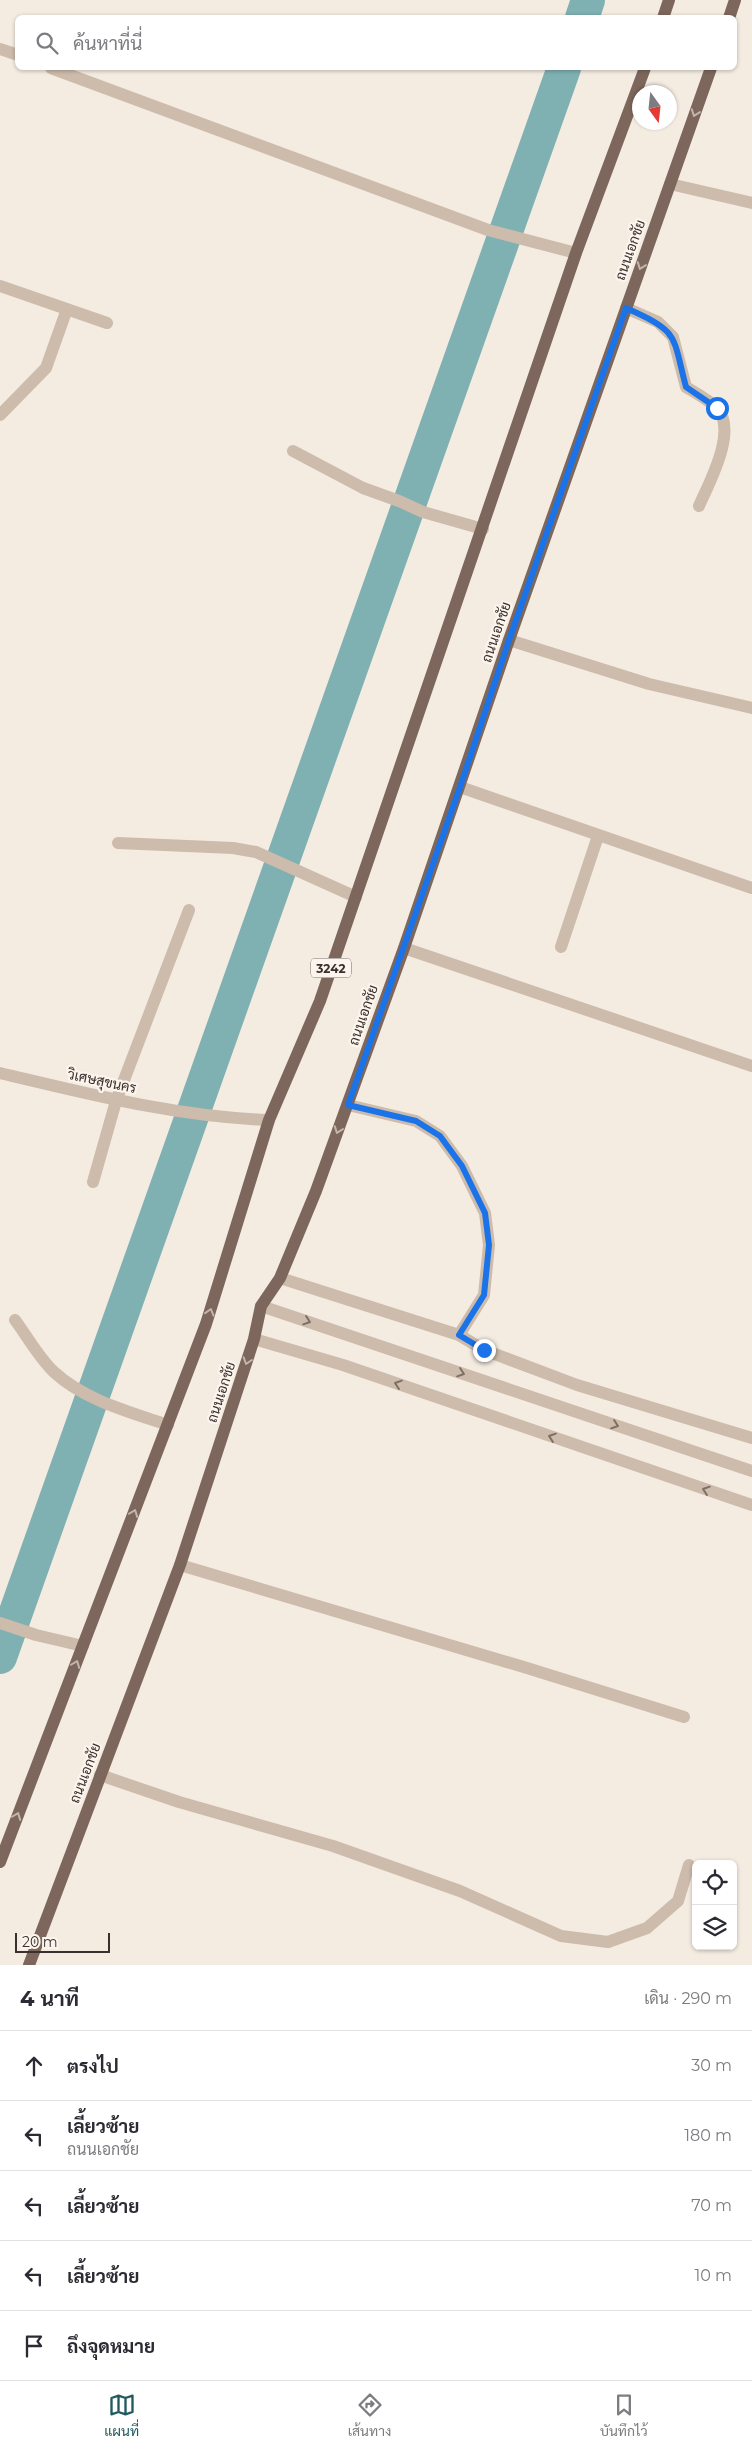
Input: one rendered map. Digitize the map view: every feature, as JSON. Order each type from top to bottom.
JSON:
[{"type":"main road","points":[[664,15],[669,0]]},
{"type":"main road","points":[[730,15],[736,0]]},
{"type":"main road","name":"3242","points":[[0,1862],[206,1324],[269,1120],[320,1002],[576,253],[643,70]]},
{"type":"main road","name":"ถนนเอกชัย","points":[[29,1965],[180,1565],[254,1339],[261,1306],[280,1278],[348,1105],[460,787],[509,640],[710,70]]},
{"type":"street","points":[[0,49],[15,54]]},
{"type":"street","points":[[56,70],[488,230],[576,253]]},
{"type":"street","points":[[670,184],[752,203]]},
{"type":"street","points":[[0,286],[107,323]]},
{"type":"street","points":[[626,308],[658,322],[673,337],[686,387],[717,408],[722,419],[724,434],[722,450],[699,506]]},
{"type":"street","points":[[0,415],[46,368],[68,309]]},
{"type":"street","points":[[294,451],[363,488],[423,512],[483,529]]},
{"type":"street","points":[[509,640],[649,684],[752,708]]},
{"type":"street","points":[[460,787],[752,888]]},
{"type":"street","points":[[561,947],[598,836]]},
{"type":"street","points":[[118,843],[233,848],[256,852],[281,861],[356,897]]},
{"type":"street","points":[[93,1182],[116,1101],[189,910]]},
{"type":"street","points":[[404,948],[752,1066]]},
{"type":"street","name":"วิเศษสุขนคร","points":[[0,1073],[116,1101],[235,1119],[269,1120]]},
{"type":"street","points":[[348,1105],[416,1121],[440,1136],[462,1166],[485,1213],[489,1245],[484,1295],[459,1335]]},
{"type":"street","points":[[280,1278],[459,1335],[484,1350],[577,1385],[752,1438]]},
{"type":"street","points":[[261,1306],[752,1471]]},
{"type":"street","points":[[15,1320],[53,1372],[80,1390],[121,1410],[168,1425]]},
{"type":"street","points":[[254,1339],[343,1365],[752,1505]]},
{"type":"street","points":[[180,1565],[527,1668],[684,1717]]},
{"type":"street","points":[[0,1623],[36,1635],[83,1646]]},
{"type":"street","points":[[100,1775],[179,1802],[333,1846],[460,1891],[561,1936],[608,1942],[647,1928],[678,1901],[689,1865]]},
{"type":"waterway","points":[[583,15],[588,0]]},
{"type":"waterway","points":[[0,1657],[563,70]]},
{"type":"route","points":[[484,1350],[459,1335],[484,1295],[489,1245],[485,1213],[462,1166],[440,1136],[416,1121],[348,1105],[626,308],[658,322],[673,337],[679,352],[686,387],[717,408]]}]
